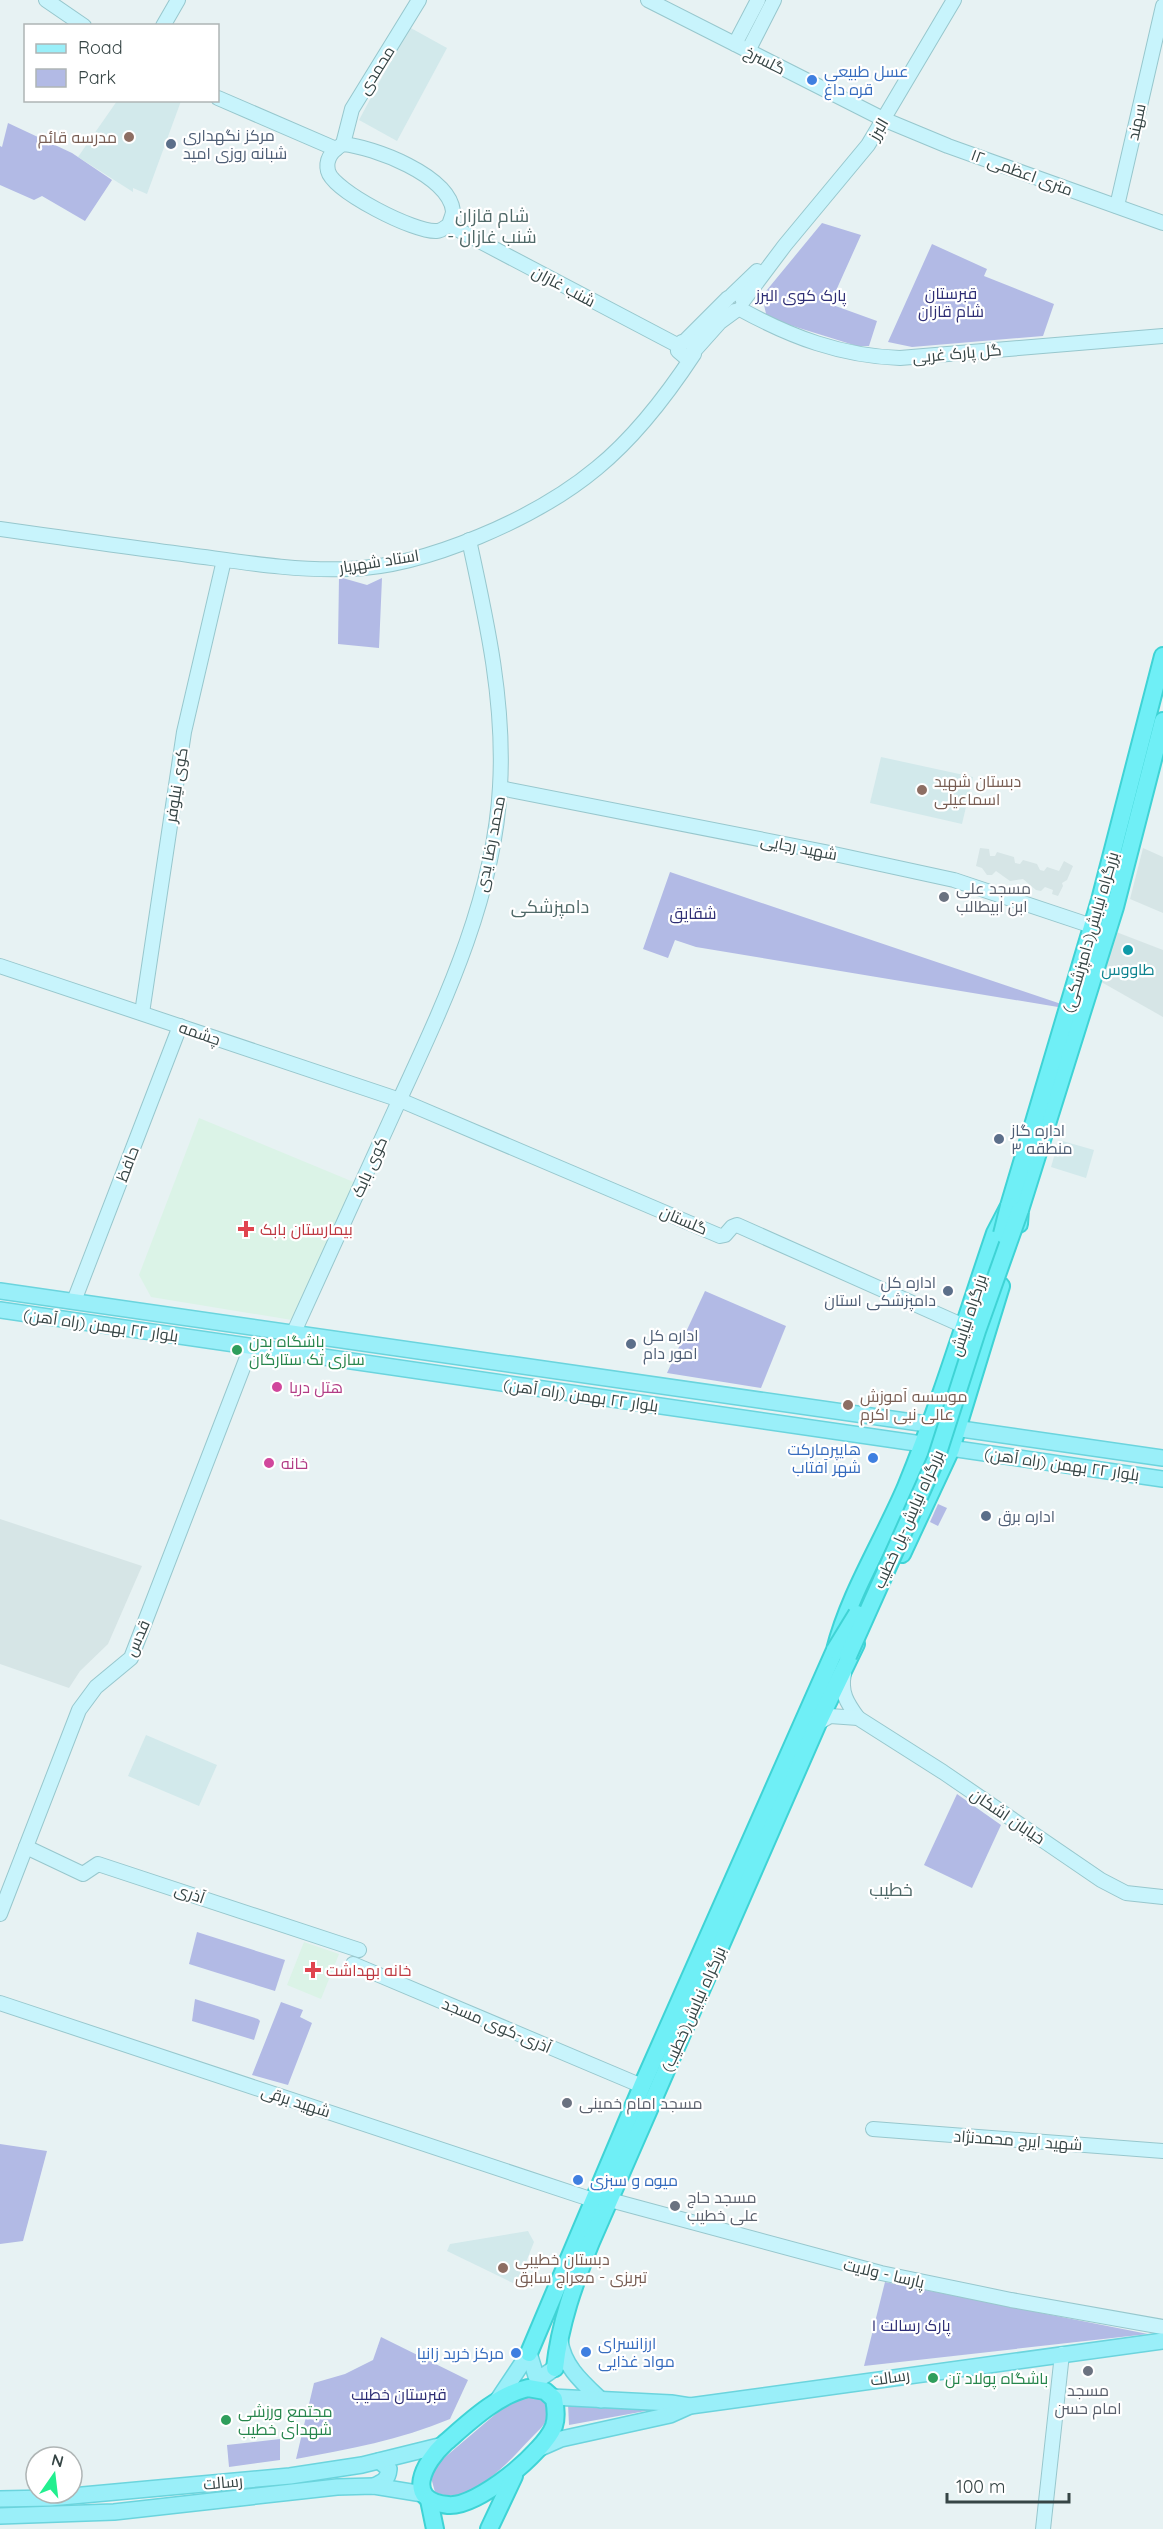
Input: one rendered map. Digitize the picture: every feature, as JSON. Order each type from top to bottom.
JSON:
[{"type":"highway","name":"بزرگراه نیایش(دامپزشکی)","points":[[1015,1208],[1163,656]]},
{"type":"highway","name":"بزرگراه نیایش(دامپزشکی)","points":[[1015,1208],[1115,907],[1163,721]]},
{"type":"highway","name":"بزرگراه نیایش","points":[[842,1653],[841,1627],[894,1515],[931,1425],[995,1233],[1015,1208]]},
{"type":"highway","name":"بزرگراه نیایش","points":[[842,1653],[867,1628],[951,1449],[1017,1238],[1015,1208]]},
{"type":"highway","name":"بزرگراه نیایش-پل خطیب","points":[[842,1653],[936,1459],[1015,1208]]},
{"type":"highway","points":[[951,1365],[974,1371]]},
{"type":"highway","points":[[903,1493],[906,1502],[913,1506],[926,1503]]},
{"type":"highway","points":[[894,1515],[906,1507],[913,1510],[917,1517],[916,1525]]},
{"type":"highway","name":"بزرگراه نیایش(خطیب)","points":[[555,2368],[560,2330],[574,2284],[818,1723],[842,1653]]},
{"type":"highway","name":"بزرگراه نیایش(خطیب)","points":[[529,2353],[642,2086],[842,1653]]},
{"type":"highway","points":[[426,2497],[448,2505],[471,2501],[501,2483],[536,2450],[553,2429],[556,2420],[550,2395],[528,2388],[497,2401],[443,2445],[426,2466],[420,2483],[435,2529]]},
{"type":"highway","points":[[489,2529],[521,2463]]},
{"type":"main road","name":"بلوار ۲۲ بهمن (راه آهن)","points":[[0,1291],[1163,1458]]},
{"type":"main road","name":"بلوار ۲۲ بهمن (راه آهن)","points":[[0,1310],[1163,1479]]},
{"type":"main road","points":[[560,2330],[565,2360],[575,2374],[601,2400]]},
{"type":"main road","name":"رسالت","points":[[536,2450],[561,2439],[670,2415],[690,2406],[1163,2341]]},
{"type":"main road","points":[[529,2353],[536,2376],[542,2378],[555,2368]]},
{"type":"main road","points":[[497,2401],[529,2353]]},
{"type":"main road","points":[[550,2395],[555,2368]]},
{"type":"main road","name":"رسالت","points":[[550,2395],[690,2406]]},
{"type":"main road","name":"رسالت","points":[[0,2499],[50,2498],[290,2476],[379,2461],[443,2445]]},
{"type":"main road","points":[[374,2486],[384,2482],[389,2475],[389,2469],[379,2461]]},
{"type":"main road","name":"رسالت","points":[[0,2516],[114,2512],[374,2486],[426,2497]]},
{"type":"street","points":[[46,0],[81,24]]},
{"type":"street","points":[[164,24],[178,0]]},
{"type":"street","name":"محمدی","points":[[419,0],[352,109],[339,147],[327,162],[328,172],[336,184],[394,219],[418,228],[438,231],[449,225]]},
{"type":"street","name":"گلسرخ","points":[[648,0],[883,119]]},
{"type":"street","points":[[735,44],[758,0]]},
{"type":"street","points":[[748,51],[774,0]]},
{"type":"street","name":"البرز","points":[[687,348],[737,303],[868,145],[954,0]]},
{"type":"street","name":"سهند","points":[[1117,206],[1163,6]]},
{"type":"street","points":[[219,98],[339,147],[381,152],[430,180],[445,196],[453,211],[449,225]]},
{"type":"street","name":"۱۲ متری اعظمی","points":[[883,119],[948,146],[1163,223]]},
{"type":"street","name":"شنب غازان","points":[[449,225],[687,348]]},
{"type":"street","name":"گل پارک غربی","points":[[737,303],[758,319],[806,342],[865,357],[900,358],[1163,336]]},
{"type":"street","name":"استاد شهریار","points":[[0,529],[265,566],[349,569],[397,562],[469,540],[556,499],[590,473],[644,421],[668,389],[687,348]]},
{"type":"street","name":"محمد رضا یدی","points":[[400,1100],[437,1020],[469,939],[492,848],[500,788],[498,688],[490,634],[469,540]]},
{"type":"street","name":"کوی نیلوفر","points":[[142,1013],[184,732],[224,560]]},
{"type":"street","name":"شهید رجایی","points":[[500,788],[825,852],[954,880],[1092,926]]},
{"type":"street","name":"چشمه","points":[[0,966],[400,1100]]},
{"type":"street","name":"حافظ","points":[[74,1301],[180,1026]]},
{"type":"street","name":"گلستان","points":[[400,1100],[720,1236],[725,1235],[737,1225],[964,1326]]},
{"type":"street","name":"کوی بابک","points":[[294,1332],[400,1100]]},
{"type":"street","name":"قدس","points":[[0,1914],[79,1710],[96,1687],[131,1658],[251,1347]]},
{"type":"street","points":[[842,1653],[842,1683],[845,1701],[858,1718]]},
{"type":"street","points":[[818,1723],[830,1716],[858,1718]]},
{"type":"street","name":"خیابان اشکان","points":[[858,1718],[943,1772],[1101,1880],[1126,1893],[1163,1897]]},
{"type":"street","name":"آذری","points":[[26,1847],[83,1874],[98,1864],[359,1950]]},
{"type":"street","name":"آذری-کوی مسجد","points":[[353,1964],[642,2086]]},
{"type":"street","name":"شهید برقی","points":[[0,2004],[593,2200]]},
{"type":"street","name":"شهید ایرج محمدنژاد","points":[[873,2129],[1163,2151]]},
{"type":"street","name":"پارسا - ولایت","points":[[610,2200],[881,2273],[1011,2300],[1163,2327]]},
{"type":"street","points":[[1043,2529],[1062,2354]]},
{"type":"shaded area","points":[[409,27],[447,48],[397,141],[359,120]]},
{"type":"shaded area","name":"مدرسه قائم","points":[[116,102],[181,102],[147,194],[133,188],[133,192],[78,157]]},
{"type":"shaded area","name":"دبستان شهید اسماعیلی","points":[[881,757],[973,777],[962,824],[870,803]]},
{"type":"shaded area","points":[[980,848],[989,849],[990,856],[995,856],[997,852],[1014,857],[1015,863],[1020,864],[1023,860],[1037,864],[1040,870],[1044,871],[1047,867],[1059,871],[1064,861],[1073,866],[1067,880],[1062,883],[1063,886],[1058,896],[1052,894],[1053,890],[1045,887],[1041,891],[1036,890],[1023,879],[1010,881],[996,871],[992,875],[987,875],[982,868],[976,866]]},
{"type":"shaded area","points":[[1143,848],[1163,857],[1163,913],[1130,899]]},
{"type":"shaded area","points":[[1111,930],[1163,950],[1163,1017],[1096,979]]},
{"type":"shaded area","name":"بیمارستان بابک","points":[[199,1118],[356,1183],[292,1320],[151,1297],[139,1275]]},
{"type":"shaded area","points":[[1059,1140],[1094,1150],[1086,1178],[1051,1167]]},
{"type":"shaded area","points":[[0,1519],[142,1566],[108,1644],[80,1671],[69,1688],[0,1664]]},
{"type":"shaded area","points":[[146,1735],[217,1765],[199,1806],[128,1776]]},
{"type":"shaded area","name":"خانه بهداشت","points":[[304,1942],[339,1954],[321,1999],[287,1985]]},
{"type":"shaded area","name":"دبستان خطیبی تبریزی - معراج سابق","points":[[528,2231],[534,2242],[517,2285],[447,2251],[450,2244]]},
{"type":"green space","points":[[8,123],[72,153],[112,180],[85,221],[42,196],[34,200],[0,185],[0,146],[2,147]]},
{"type":"green space","name":"پارک کوی البرز","points":[[822,223],[861,235],[830,304],[877,321],[869,346],[857,346],[767,318],[762,296]]},
{"type":"green space","name":"قبرستان شام قازان","points":[[932,244],[987,269],[984,276],[1054,304],[1043,336],[912,347],[888,342]]},
{"type":"green space","points":[[339,577],[367,585],[382,578],[379,648],[338,644]]},
{"type":"green space","name":"شقایق","points":[[670,872],[1082,1011],[696,947],[675,940],[668,958],[643,949]]},
{"type":"green space","points":[[705,1291],[786,1326],[761,1388],[667,1373]]},
{"type":"green space","points":[[938,1504],[947,1508],[938,1526],[930,1522]]},
{"type":"green space","points":[[957,1794],[1001,1825],[972,1888],[924,1865]]},
{"type":"green space","points":[[197,1932],[285,1960],[275,1991],[189,1964]]},
{"type":"green space","points":[[195,1999],[258,2019],[260,2021],[254,2040],[192,2021]]},
{"type":"green space","points":[[281,2002],[303,2010],[300,2017],[312,2023],[288,2085],[252,2075]]},
{"type":"green space","points":[[0,2144],[47,2151],[23,2241],[0,2244]]},
{"type":"green space","name":"پارک رسالت ۱","points":[[885,2282],[1148,2334],[864,2366]]},
{"type":"green space","name":"قبرستان خطیب","points":[[381,2337],[468,2380],[450,2419],[393,2438],[296,2459],[314,2383],[345,2374],[373,2360]]},
{"type":"green space","points":[[532,2393],[546,2401],[547,2420],[519,2451],[493,2476],[464,2493],[449,2496],[435,2492],[430,2474],[437,2464],[505,2406]]},
{"type":"green space","points":[[568,2404],[651,2410],[569,2425]]},
{"type":"green space","points":[[280,2439],[280,2460],[229,2467],[227,2445]]},
{"type":"place","name":"عسل طبیعی قره داغ","points":[[812,80]]},
{"type":"place","name":"مدرسه قائم","points":[[129,137]]},
{"type":"place","name":"مرکز نگهداری شبانه روزی امید","points":[[171,144]]},
{"type":"place","name":"دبستان شهید اسماعیلی","points":[[922,790]]},
{"type":"place","name":"مسجد علی ابن ابیطالب","points":[[944,897]]},
{"type":"place","name":"طاووس","points":[[1128,950]]},
{"type":"place","name":"اداره گاز منطقه ۳","points":[[999,1139]]},
{"type":"place","name":"بیمارستان بابک","points":[[246,1229]]},
{"type":"place","name":"اداره کل دامپزشکی استان","points":[[948,1291]]},
{"type":"place","name":"اداره کل امور دام","points":[[631,1344]]},
{"type":"place","name":"باشگاه بدن سازی تک ستارگان","points":[[237,1350]]},
{"type":"place","name":"هتل دریا","points":[[277,1387]]},
{"type":"place","name":"موسسه آموزش عالی نبی اکرم","points":[[848,1405]]},
{"type":"place","name":"هایپرمارکت شهر آفتاب","points":[[873,1458]]},
{"type":"place","name":"خانه","points":[[269,1463]]},
{"type":"place","name":"اداره برق","points":[[986,1516]]},
{"type":"place","name":"خانه بهداشت","points":[[313,1970]]},
{"type":"place","name":"مسجد امام خمینی","points":[[567,2103]]},
{"type":"place","name":"میوه و سبزی","points":[[578,2180]]},
{"type":"place","name":"مسجد حاج علی خطیب","points":[[675,2206]]},
{"type":"place","name":"دبستان خطیبی تبریزی - معراج سابق","points":[[503,2268]]},
{"type":"place","name":"ارزانسرای مواد غذایی","points":[[586,2352]]},
{"type":"place","name":"مرکز خرید زانیا","points":[[516,2353]]},
{"type":"place","name":"مسجد امام حسن","points":[[1088,2371]]},
{"type":"place","name":"باشگاه پولاد تن","points":[[933,2378]]},
{"type":"place","name":"مجتمع ورزشی شهدای خطیب","points":[[226,2420]]},
{"type":"district","name":"شام قازان - شنب غازان","points":[[492,225]]},
{"type":"district","name":"دامپزشکی","points":[[550,906]]},
{"type":"district","name":"خطیب","points":[[891,1889]]}]
